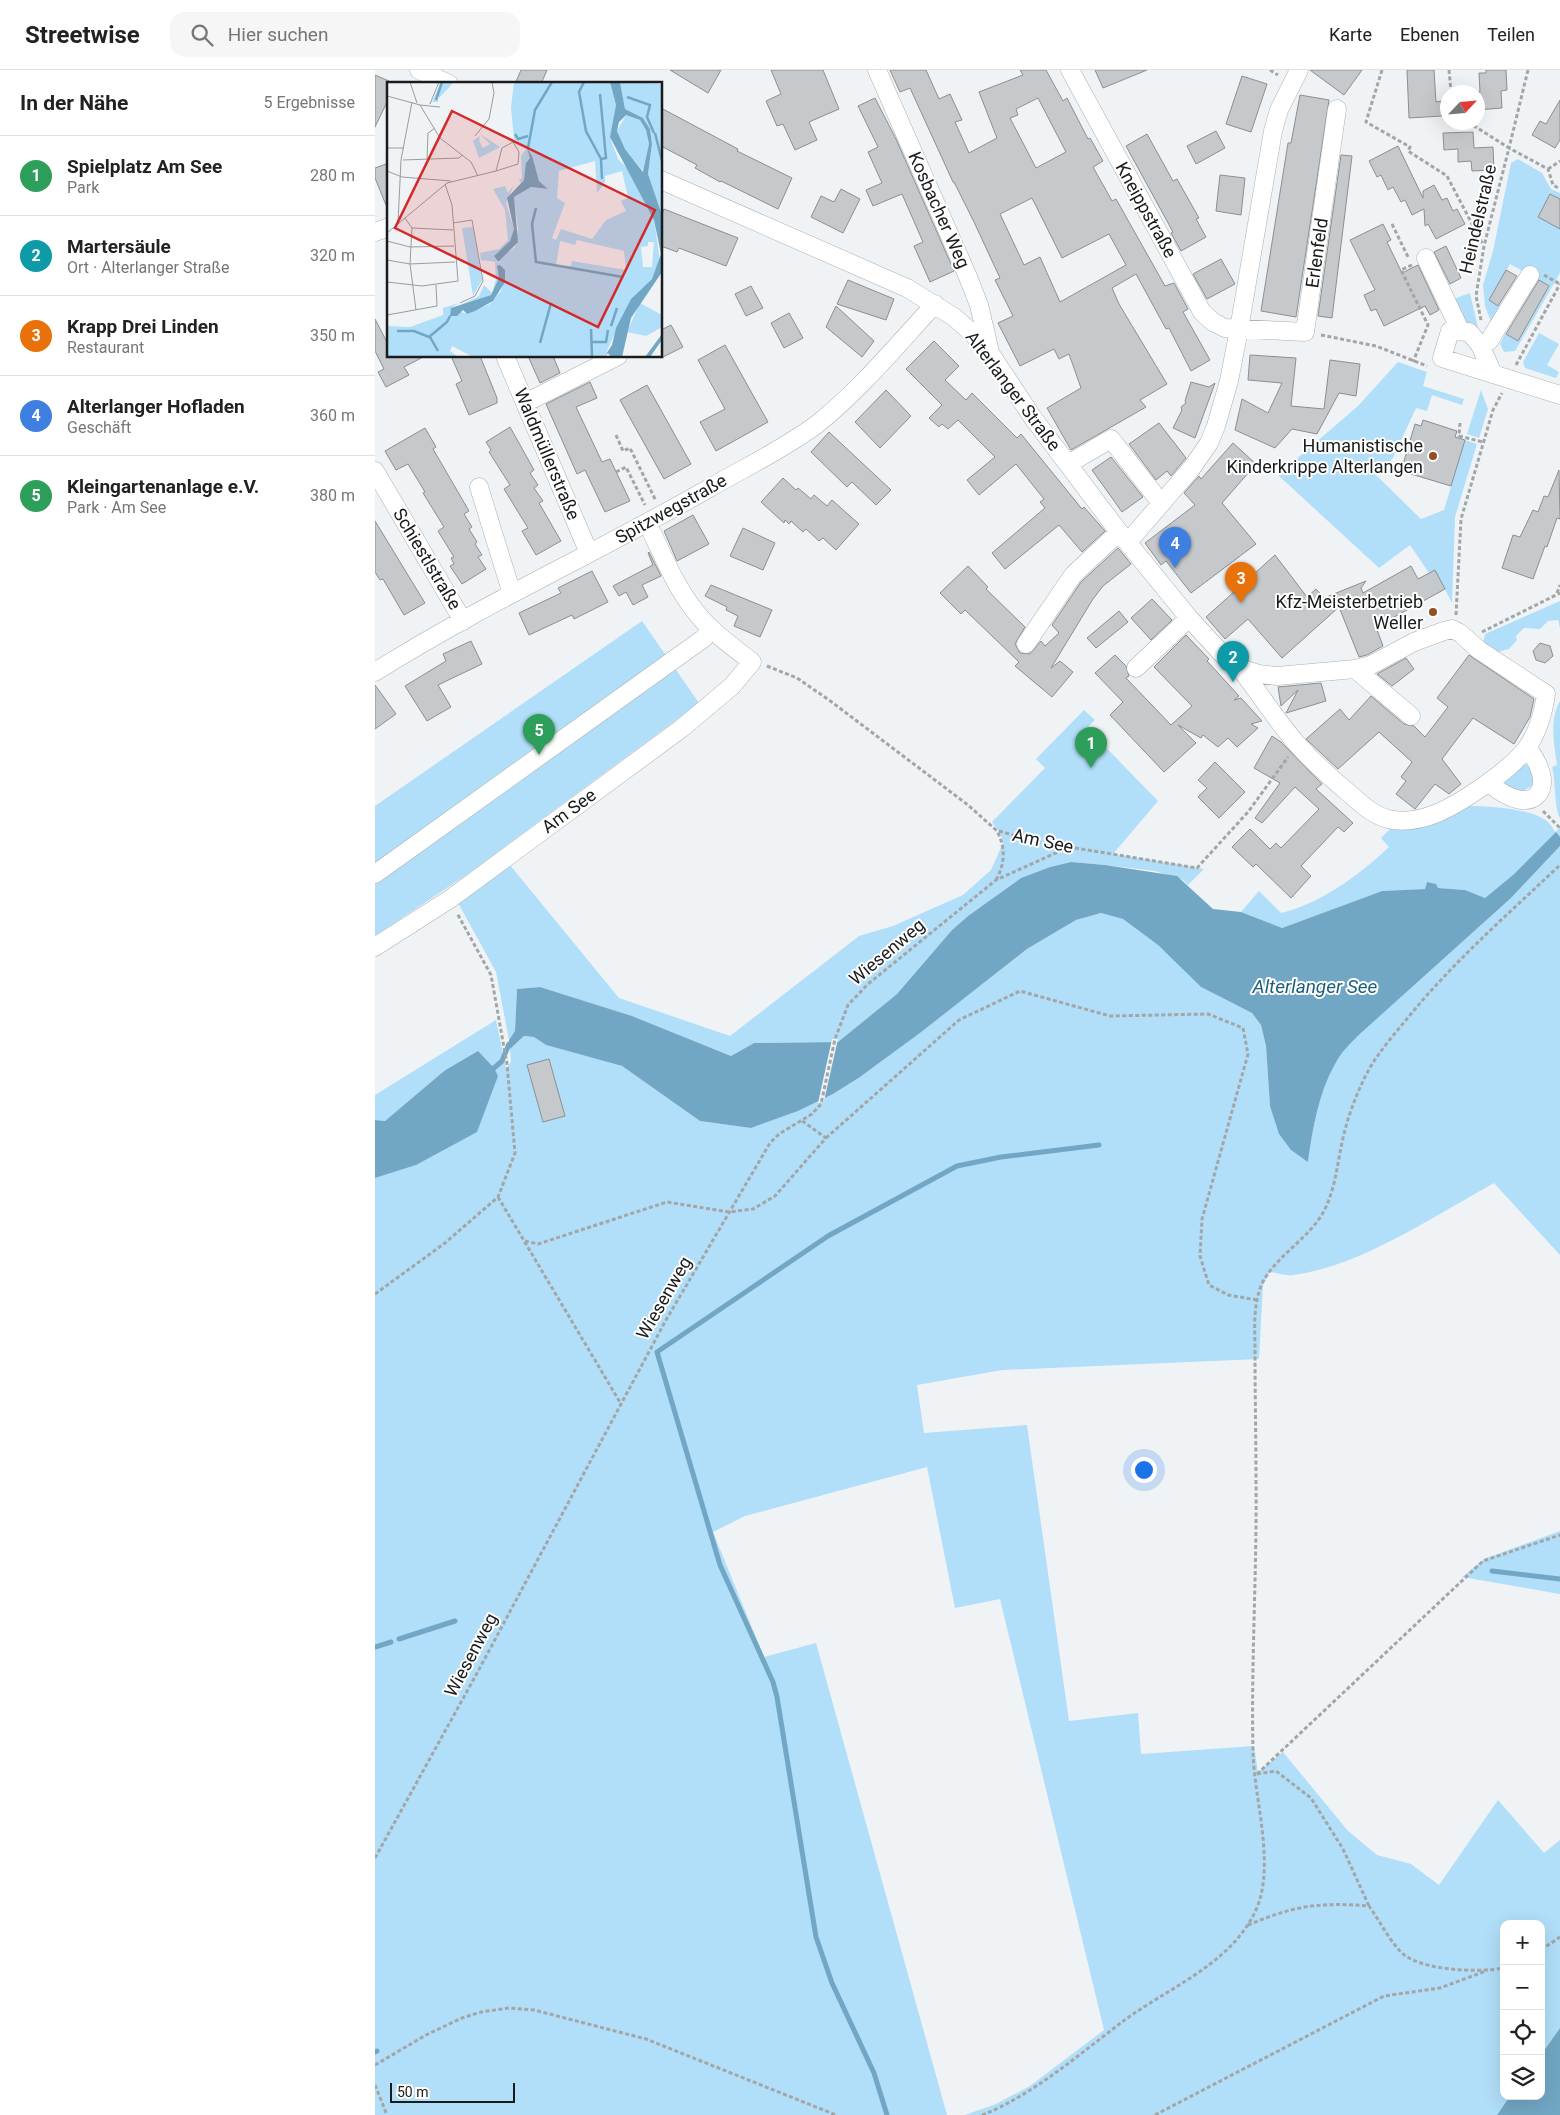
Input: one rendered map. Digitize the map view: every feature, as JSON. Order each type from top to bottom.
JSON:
[{"type":"street","name":"Kosbacher Weg","points":[[877,70],[968,277],[979,305],[990,353]]},
{"type":"street","name":"Kneippstraße","points":[[1070,70],[1202,312],[1213,322],[1225,328],[1239,329]]},
{"type":"street","points":[[1026,644],[1073,574],[1124,537],[1161,503],[1200,456],[1216,426],[1229,381],[1273,131],[1279,110],[1299,70]]},
{"type":"street","points":[[428,71],[446,82]]},
{"type":"street","name":"Erlenfeld","points":[[1305,332],[1337,109]]},
{"type":"street","name":"Alterlanger Straße","points":[[663,181],[907,288],[935,304],[973,334],[990,353],[1033,418],[1124,537],[1189,618],[1223,656],[1240,668],[1259,674],[1277,676],[1355,669],[1371,665],[1414,642],[1444,630],[1452,630],[1546,694],[1543,718],[1536,736],[1528,749],[1489,783],[1438,814],[1412,820],[1388,819],[1368,809],[1339,785],[1297,744],[1240,668]]},
{"type":"street","points":[[375,232],[387,227]]},
{"type":"street","points":[[1425,258],[1460,330]]},
{"type":"street","points":[[1485,343],[1529,275]]},
{"type":"street","name":"Spitzwegstraße","points":[[375,672],[463,621],[589,552],[655,519],[791,442],[815,425],[855,390],[935,304]]},
{"type":"street","points":[[1239,329],[1305,332]]},
{"type":"street","points":[[1501,377],[1485,343],[1469,332],[1460,330],[1450,331],[1442,358],[1501,377],[1559,393]]},
{"type":"street","name":"Waldmüllerstraße","points":[[506,358],[589,552]]},
{"type":"street","points":[[525,402],[615,358]]},
{"type":"street","points":[[1067,464],[1111,439],[1161,503]]},
{"type":"street","name":"Schiestlstraße","points":[[375,471],[463,621]]},
{"type":"street","points":[[479,487],[512,594]]},
{"type":"street","points":[[655,519],[686,599],[710,628],[752,662]]},
{"type":"street","points":[[1136,668],[1189,618]]},
{"type":"street","points":[[375,874],[704,638],[710,628]]},
{"type":"street","name":"Am See","points":[[375,947],[450,899],[682,728],[732,686],[752,662]]},
{"type":"street","points":[[1355,669],[1411,716]]},
{"type":"street","points":[[1489,783],[1510,798],[1519,801],[1532,800],[1542,790],[1543,779],[1541,769],[1528,749]]},
{"type":"path","points":[[1382,70],[1366,122],[1410,147],[1408,151],[1447,176],[1484,246]]},
{"type":"path","points":[[1449,70],[1450,85]]},
{"type":"path","name":"Heindelstraße","points":[[1485,343],[1476,296],[1484,246],[1528,70]]},
{"type":"path","name":"Heindelstraße","points":[[1481,130],[1548,169]]},
{"type":"path","points":[[1560,161],[1548,169],[1553,185],[1560,189]]},
{"type":"path","points":[[1392,224],[1412,265],[1401,270],[1428,325],[1413,362]]},
{"type":"path","points":[[1452,630],[1456,616],[1461,519],[1501,377],[1521,352],[1560,284]]},
{"type":"path","points":[[1305,332],[1377,346],[1413,362],[1434,368],[1442,358]]},
{"type":"path","points":[[1460,424],[1459,436],[1483,442]]},
{"type":"path","points":[[616,435],[623,451],[630,448],[655,519]]},
{"type":"path","points":[[616,472],[626,468],[655,519]]},
{"type":"path","points":[[1467,639],[1558,594],[1560,584]]},
{"type":"path","name":"Am See","points":[[752,662],[797,678],[829,700],[968,805],[996,830],[1014,837],[1197,868],[1248,812],[1297,744]]},
{"type":"path","points":[[1532,800],[1560,828]]},
{"type":"path","points":[[996,830],[1004,849],[1004,855],[996,880]]},
{"type":"path","name":"Wiesenweg","points":[[375,1858],[481,1667],[666,1320],[729,1212],[770,1143],[779,1134],[812,1114],[821,1104],[835,1039],[848,1005],[868,984],[996,880],[1069,847]]},
{"type":"path","points":[[982,2115],[996,2110],[1025,2093],[1136,2012],[1208,1965],[1224,1952],[1247,1926],[1259,1901],[1263,1875],[1263,1838],[1253,1757],[1257,1486],[1255,1378],[1257,1300],[1259,1289],[1271,1271],[1318,1221],[1325,1210],[1334,1188],[1343,1139],[1351,1110],[1374,1062],[1391,1038],[1441,979],[1560,865]]},
{"type":"path","points":[[375,1294],[445,1243],[498,1197],[515,1153],[507,1064],[491,975],[450,899]]},
{"type":"path","points":[[525,1241],[538,1244],[667,1202],[729,1212],[753,1209],[775,1196],[826,1138],[959,1020],[1020,991],[1110,1016],[1207,1014],[1243,1028],[1248,1054],[1203,1219],[1200,1256],[1209,1285],[1228,1295],[1257,1300]]},
{"type":"path","points":[[801,1120],[826,1138]]},
{"type":"path","points":[[498,1197],[621,1404]]},
{"type":"path","points":[[1256,1774],[1483,1562],[1560,1535]]},
{"type":"path","points":[[1256,1774],[1276,1772],[1311,1798],[1343,1849],[1369,1906],[1400,1952],[1414,1961],[1435,1966],[1486,1971]]},
{"type":"path","points":[[1247,1926],[1297,1909],[1325,1905],[1369,1906]]},
{"type":"path","points":[[1545,1947],[1560,1937]]},
{"type":"path","points":[[1155,2115],[1384,1996],[1440,1988],[1486,1971],[1500,1969]]},
{"type":"path","points":[[375,2065],[426,2035],[462,2018],[481,2012],[509,2008],[534,2010],[646,2039],[836,2115]]},
{"type":"path","points":[[375,2085],[387,2115]]},
{"type":"shaded area","points":[[1518,159],[1542,173],[1551,189],[1560,193],[1560,273],[1515,351],[1504,352],[1500,344],[1505,334],[1518,341],[1549,286],[1510,264],[1489,300],[1501,307],[1492,324],[1485,306],[1483,285],[1493,251],[1511,163]]},
{"type":"shaded area","points":[[1470,293],[1478,328],[1464,325],[1454,305],[1456,298]]},
{"type":"shaded area","points":[[1539,333],[1559,344],[1547,365],[1559,372],[1556,378],[1525,368],[1523,362]]},
{"type":"shaded area","points":[[1398,362],[1427,372],[1423,386],[1464,399],[1462,405],[1432,395],[1427,411],[1416,408],[1393,458],[1376,475],[1421,519],[1444,510],[1465,440],[1477,444],[1455,517],[1452,603],[1435,570],[1429,573],[1410,545],[1379,568],[1278,475],[1358,406]]},
{"type":"shaded area","points":[[1481,390],[1488,409],[1479,438],[1467,434]]},
{"type":"shaded area","points":[[1560,601],[1560,628],[1558,620],[1548,621],[1540,629],[1524,628],[1516,636],[1517,640],[1509,649],[1497,652],[1483,644],[1485,634]]},
{"type":"shaded area","points":[[642,621],[699,703],[469,873],[375,936],[375,806]]},
{"type":"shaded area","points":[[1560,701],[1560,818],[1552,767],[1557,765],[1553,724]]},
{"type":"shaded area","points":[[1084,710],[1095,720],[1087,728],[1158,801],[1113,854],[1204,869],[1188,885],[1183,880],[1155,871],[1071,862],[1050,867],[1021,878],[968,916],[952,930],[897,994],[838,1042],[754,1043],[731,1056],[632,1016],[540,987],[517,989],[515,1031],[509,1040],[496,972],[457,901],[509,864],[619,998],[730,1036],[859,936],[893,926],[963,895],[991,870],[1003,843],[1001,835],[992,822],[1045,768],[1036,759]]},
{"type":"shaded area","points":[[1524,764],[1529,766],[1535,779],[1532,786],[1521,792],[1505,785],[1504,781]]},
{"type":"shaded area","points":[[1467,806],[1505,808],[1534,815],[1546,821],[1555,832],[1560,828],[1560,837],[1555,833],[1513,875],[1485,898],[1465,890],[1438,888],[1427,882],[1425,889],[1382,891],[1282,928],[1241,912],[1259,891],[1281,913],[1311,902],[1352,878],[1389,847],[1381,838],[1393,826]]},
{"type":"shaded area","points":[[1560,846],[1560,1255],[1494,1183],[1396,1238],[1344,1262],[1293,1275],[1270,1272],[1263,1285],[1259,1359],[1002,1370],[917,1385],[924,1433],[1027,1425],[1069,1721],[1138,1713],[1141,1754],[1254,1746],[1258,1772],[1283,1752],[1348,1831],[1377,1855],[1411,1864],[1439,1885],[1498,1800],[1544,1853],[1560,1840],[1560,2028],[1545,2049],[1545,1920],[1500,1920],[1500,2100],[1507,2100],[1497,2115],[965,2115],[996,2104],[1030,2086],[1104,2030],[1000,1599],[955,1608],[927,1467],[745,1516],[713,1532],[764,1657],[816,1643],[947,2115],[375,2115],[375,1178],[416,1165],[445,1070],[385,1121],[375,1120],[375,1095],[496,1020],[506,1068],[511,1062],[510,1049],[524,1036],[534,1037],[546,1045],[622,1066],[700,1121],[751,1128],[798,1111],[833,1094],[860,1077],[920,1033],[1027,949],[1076,920],[1101,913],[1123,919],[1158,945],[1201,987],[1252,1013],[1261,1025],[1266,1046],[1270,1106],[1308,1162],[1321,1096],[1331,1071],[1343,1052],[1361,1033],[1511,898]]},
{"type":"shaded area","points":[[1560,1531],[1560,1594],[1462,1577],[1484,1559]]},
{"type":"water","name":"Alterlanger See","points":[[1556,832],[1560,837],[1560,846],[1511,898],[1361,1033],[1343,1052],[1331,1071],[1321,1096],[1308,1162],[1291,1150],[1279,1134],[1270,1106],[1266,1046],[1261,1025],[1252,1013],[1201,987],[1158,945],[1123,919],[1101,913],[1076,920],[1027,949],[920,1033],[860,1077],[833,1094],[798,1111],[751,1128],[700,1121],[622,1066],[546,1045],[534,1037],[524,1036],[510,1049],[509,1040],[515,1031],[517,989],[540,987],[632,1016],[731,1056],[754,1043],[838,1042],[897,994],[952,930],[968,916],[1021,878],[1050,867],[1071,862],[1177,876],[1213,909],[1241,912],[1282,928],[1382,891],[1425,889],[1427,882],[1436,884],[1438,888],[1465,890],[1485,898],[1513,875]]},
{"type":"water","points":[[478,1051],[494,1068],[498,1076],[477,1132],[416,1165],[375,1178],[375,1120],[385,1121],[444,1071]]},
{"type":"water","points":[[1560,2028],[1560,2115],[1497,2115],[1507,2100],[1545,2100],[1545,2049]]},
{"type":"pier","points":[[832,1039],[838,1039],[824,1101],[818,1103]]},
{"type":"building","points":[[521,70],[547,70],[542,82],[516,82]]},
{"type":"building","points":[[670,70],[721,70],[708,93]]},
{"type":"building","points":[[771,70],[823,70],[839,109],[809,122],[817,140],[795,150],[783,124],[777,126],[766,101],[781,94]]},
{"type":"building","points":[[890,70],[926,70],[939,99],[950,94],[962,120],[955,122],[969,153],[997,138],[979,92],[1023,75],[1020,70],[1046,70],[1063,101],[1067,98],[1088,139],[1090,138],[1103,161],[1093,167],[1112,201],[1116,199],[1165,286],[1174,283],[1188,309],[1183,312],[1210,360],[1191,371],[1169,328],[1166,329],[1136,274],[1112,288],[1119,304],[1167,384],[1140,400],[1146,407],[1071,450],[1047,408],[1081,388],[1069,354],[1059,359],[1054,349],[1020,366],[998,323],[1013,316],[995,280],[1000,278],[910,88],[900,92]],"holes":[[[1038,98],[1066,152],[1036,168],[1010,118],[1018,115],[1016,109]],[[1032,198],[1062,258],[1109,234],[1126,265],[1060,302],[1040,257],[1024,265],[1000,214]]]},
{"type":"building","points":[[1095,70],[1147,70],[1103,88]]},
{"type":"building","points":[[1310,70],[1362,70],[1344,95]]},
{"type":"building","points":[[1407,70],[1434,70],[1436,102],[1440,101],[1440,116],[1409,118]]},
{"type":"building","points":[[1486,70],[1506,70],[1507,90],[1501,91],[1502,108],[1485,109],[1485,85],[1480,85],[1479,73],[1486,73]]},
{"type":"building","points":[[375,75],[389,82],[387,82],[387,102],[375,127]]},
{"type":"building","points":[[1242,76],[1267,84],[1251,132],[1226,124]]},
{"type":"building","points":[[1300,95],[1329,100],[1296,317],[1261,311],[1288,143],[1291,143]]},
{"type":"building","points":[[875,98],[896,139],[954,271],[930,282],[914,246],[923,242],[902,194],[873,206],[866,190],[882,183],[868,152],[878,147],[858,106]]},
{"type":"building","points":[[1560,100],[1560,140],[1555,148],[1532,135],[1540,121],[1546,124]]},
{"type":"building","points":[[663,109],[738,149],[737,151],[792,178],[778,209],[720,182],[695,168],[697,165],[663,147]]},
{"type":"building","points":[[1216,131],[1225,148],[1196,164],[1187,146]]},
{"type":"building","points":[[1473,132],[1474,148],[1493,147],[1494,170],[1472,171],[1471,161],[1458,162],[1458,149],[1444,150],[1443,133]]},
{"type":"building","points":[[1147,134],[1173,181],[1177,179],[1199,218],[1196,219],[1206,237],[1181,251],[1171,233],[1173,232],[1126,146]]},
{"type":"building","points":[[1398,146],[1423,198],[1423,191],[1434,185],[1442,200],[1447,198],[1453,211],[1457,209],[1465,224],[1436,239],[1428,224],[1425,226],[1424,209],[1412,215],[1405,200],[1401,202],[1393,187],[1388,190],[1381,175],[1377,177],[1369,161]]},
{"type":"building","points":[[1341,155],[1352,156],[1332,318],[1318,316]]},
{"type":"building","points":[[387,164],[387,208],[375,178],[375,168]]},
{"type":"building","points":[[1220,175],[1245,178],[1241,215],[1216,211]]},
{"type":"building","points":[[841,189],[860,199],[843,233],[811,217],[821,196],[834,202]]},
{"type":"building","points":[[1550,194],[1560,199],[1560,229],[1538,217]]},
{"type":"building","points":[[664,209],[738,238],[726,266],[679,248],[677,252],[663,247]]},
{"type":"building","points":[[1383,224],[1391,240],[1387,242],[1402,273],[1418,265],[1439,310],[1430,315],[1425,306],[1384,326],[1376,309],[1371,311],[1364,295],[1375,290],[1350,240]]},
{"type":"building","points":[[1446,246],[1461,278],[1450,284],[1434,252]]},
{"type":"building","points":[[1221,259],[1235,284],[1207,299],[1193,274]]},
{"type":"building","points":[[1506,270],[1517,276],[1498,306],[1489,300]]},
{"type":"building","points":[[848,280],[894,299],[886,320],[837,304]]},
{"type":"building","points":[[1539,280],[1549,286],[1518,341],[1506,334]]},
{"type":"building","points":[[751,286],[763,308],[746,316],[735,294]]},
{"type":"building","points":[[836,306],[874,341],[862,357],[826,327]]},
{"type":"building","points":[[789,313],[803,338],[784,348],[771,323]]},
{"type":"building","points":[[375,319],[387,342],[387,358],[421,358],[404,367],[409,375],[386,387],[378,372],[384,369],[375,351]]},
{"type":"building","points":[[671,325],[683,347],[663,357],[663,329]]},
{"type":"building","points":[[934,341],[959,366],[945,380],[966,400],[972,393],[1017,438],[1021,434],[1082,509],[1084,507],[1105,531],[1082,552],[1059,525],[1005,569],[992,553],[1045,508],[1040,502],[1044,499],[1016,464],[979,495],[967,480],[995,457],[958,420],[948,429],[942,424],[939,427],[929,418],[942,405],[906,369]]},
{"type":"building","points":[[725,345],[768,422],[716,451],[700,422],[725,409],[698,360]]},
{"type":"building","points":[[1250,355],[1296,358],[1291,406],[1324,409],[1330,360],[1360,364],[1356,396],[1339,393],[1317,434],[1292,429],[1275,448],[1235,430],[1242,399],[1268,413],[1282,383],[1248,380]]},
{"type":"building","points":[[452,358],[481,358],[497,398],[497,403],[469,415],[456,384],[462,381]]},
{"type":"building","points":[[529,358],[554,358],[560,373],[540,383]]},
{"type":"building","points":[[590,382],[597,398],[576,407],[602,462],[610,459],[630,501],[605,512],[585,470],[577,474],[546,404]]},
{"type":"building","points":[[1191,382],[1209,387],[1215,383],[1195,438],[1173,428],[1182,410],[1181,407],[1186,403]]},
{"type":"building","points":[[647,385],[691,464],[664,479],[620,400]]},
{"type":"building","points":[[886,390],[911,416],[880,448],[855,422]]},
{"type":"building","name":"Humanistische Kinderkrippe Alterlangen","points":[[1423,420],[1457,431],[1455,437],[1465,440],[1451,486],[1401,471],[1415,424],[1421,426]]},
{"type":"building","points":[[1159,423],[1186,458],[1171,476],[1167,471],[1156,480],[1129,444]]},
{"type":"building","points":[[510,427],[534,470],[530,473],[538,485],[534,488],[543,501],[539,503],[561,541],[536,555],[522,531],[528,528],[504,489],[510,485],[489,452],[491,450],[486,442]]},
{"type":"building","points":[[425,428],[436,447],[433,449],[469,511],[464,514],[472,527],[469,529],[482,555],[478,557],[486,569],[462,584],[450,566],[454,564],[451,558],[454,557],[438,531],[444,527],[423,493],[425,492],[408,464],[396,470],[385,451]]},
{"type":"building","points":[[829,432],[891,490],[876,505],[852,482],[847,487],[811,452]]},
{"type":"building","points":[[1233,443],[1256,464],[1222,503],[1256,544],[1191,593],[1166,561],[1161,565],[1145,543],[1195,505],[1184,493],[1199,476],[1201,479]]},
{"type":"building","points":[[1111,457],[1143,497],[1122,512],[1092,470]]},
{"type":"building","points":[[1559,470],[1560,519],[1557,518],[1533,579],[1502,568],[1513,535],[1520,537],[1533,510],[1538,512],[1544,496],[1548,497]]},
{"type":"building","points":[[783,478],[796,490],[798,488],[811,499],[814,495],[827,506],[832,500],[859,524],[836,550],[823,538],[819,541],[806,529],[803,532],[791,521],[789,524],[785,520],[784,523],[761,502]]},
{"type":"building","points":[[693,515],[709,544],[677,561],[664,531]]},
{"type":"building","points":[[375,521],[425,603],[404,615],[383,579],[380,580],[375,572]]},
{"type":"building","points":[[743,528],[775,543],[763,570],[730,556]]},
{"type":"building","points":[[1118,548],[1131,564],[1103,586],[1093,599],[1051,668],[1060,661],[1073,672],[1052,697],[1015,666],[1019,662],[965,610],[961,614],[940,593],[968,566],[988,587],[986,589],[1025,627],[1015,644],[1020,653],[1030,654],[1041,641],[1045,646],[1059,633],[1052,625],[1081,582]]},
{"type":"building","points":[[649,552],[661,576],[642,585],[648,597],[633,605],[626,592],[619,596],[613,586],[653,565]]},
{"type":"building","points":[[1275,555],[1307,597],[1316,589],[1324,598],[1366,581],[1361,588],[1363,593],[1411,566],[1418,579],[1435,570],[1445,589],[1376,627],[1383,646],[1367,655],[1359,657],[1339,607],[1282,658],[1248,619],[1225,639],[1206,617]]},
{"type":"building","points":[[592,571],[608,602],[574,619],[572,615],[529,635],[519,613],[561,593],[558,588]]},
{"type":"building","points":[[711,585],[772,610],[760,637],[734,626],[738,616],[726,610],[727,607],[705,596]]},
{"type":"building","points":[[1152,599],[1172,620],[1151,640],[1131,618]]},
{"type":"building","points":[[1119,611],[1128,622],[1096,648],[1087,638]]},
{"type":"building","points":[[1186,635],[1209,659],[1207,661],[1239,696],[1234,700],[1241,698],[1262,721],[1251,724],[1258,728],[1237,747],[1228,738],[1218,747],[1203,735],[1201,738],[1178,725],[1196,743],[1164,772],[1110,715],[1123,702],[1095,673],[1115,655],[1126,666],[1129,676],[1126,678],[1171,725],[1192,706],[1154,667]]},
{"type":"building","points":[[471,641],[482,664],[438,685],[451,707],[427,721],[405,686],[446,661],[443,654]]},
{"type":"building","points":[[1540,643],[1550,646],[1553,656],[1545,663],[1536,660],[1533,651]]},
{"type":"building","points":[[1469,655],[1534,699],[1530,717],[1514,744],[1473,718],[1442,759],[1461,784],[1449,794],[1435,784],[1415,809],[1396,794],[1406,781],[1401,777],[1412,762],[1379,732],[1338,769],[1306,739],[1340,709],[1349,720],[1371,696],[1404,724],[1414,726],[1425,737],[1448,707],[1437,698]]},
{"type":"building","points":[[1406,658],[1414,669],[1392,686],[1377,674]]},
{"type":"building","points":[[1321,683],[1326,701],[1286,713],[1298,690],[1281,706],[1278,687]]},
{"type":"building","points":[[375,685],[396,714],[375,729]]},
{"type":"building","points":[[1272,736],[1281,742],[1322,784],[1316,789],[1353,823],[1344,832],[1338,827],[1301,866],[1311,876],[1291,898],[1256,864],[1253,867],[1232,847],[1250,829],[1270,849],[1276,843],[1281,848],[1319,809],[1295,787],[1262,823],[1255,818],[1280,783],[1254,768]]},
{"type":"building","points":[[1215,762],[1245,792],[1219,818],[1198,797],[1207,788],[1198,780]]},
{"type":"building","points":[[549,1059],[565,1116],[543,1122],[527,1065]]},
{"type":"waterway","points":[[494,1068],[502,1061],[509,1044]]},
{"type":"waterway","points":[[887,2115],[874,2073],[832,1983],[816,1937],[773,1682],[720,1565],[657,1352],[828,1236],[957,1166],[1001,1157],[1099,1145]]},
{"type":"waterway","points":[[1492,1571],[1560,1579]]},
{"type":"waterway","points":[[399,1639],[455,1621]]},
{"type":"waterway","points":[[375,1647],[391,1642]]},
{"type":"place","name":"Humanistische Kinderkrippe Alterlangen","points":[[1433,456]]},
{"type":"place","name":"Alterlanger Hofladen","points":[[1175,568]]},
{"type":"place","name":"Krapp Drei Linden","points":[[1241,603]]},
{"type":"place","name":"Kfz-Meisterbetrieb Weller","points":[[1433,612]]},
{"type":"place","name":"Martersäule","points":[[1233,682]]},
{"type":"place","name":"Kleingartenanlage e.V.","points":[[539,755]]},
{"type":"place","name":"Spielplatz Am See","points":[[1091,768]]}]
